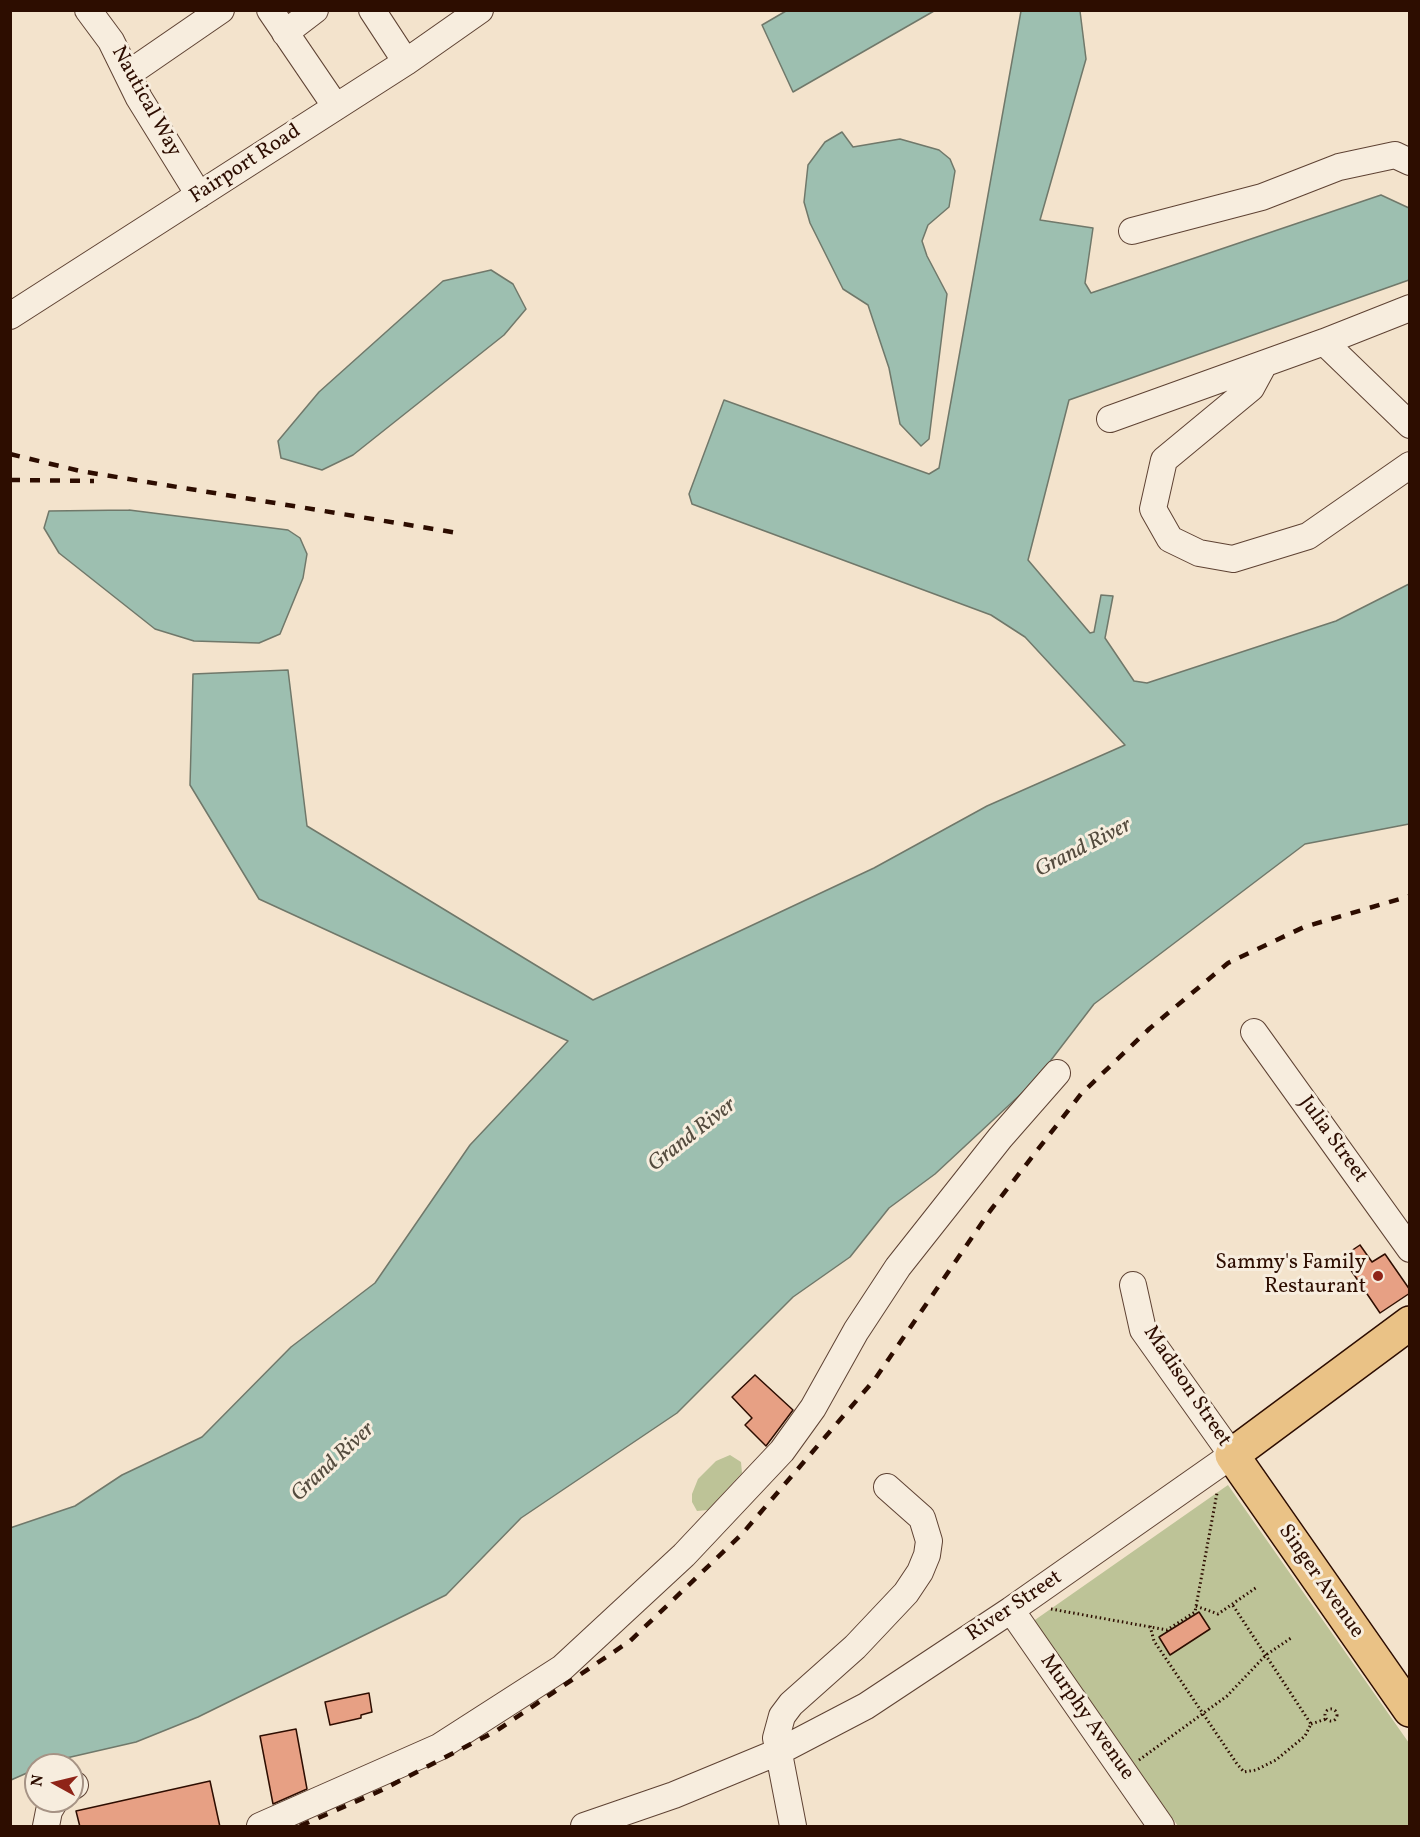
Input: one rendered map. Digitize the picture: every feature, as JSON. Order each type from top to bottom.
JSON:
[{"type":"main road","name":"River Street","points":[[1232,1455],[1410,1323]]},
{"type":"main road","name":"Singer Avenue","points":[[1232,1455],[1410,1710]]},
{"type":"street","name":"Nautical Way","points":[[88,10],[111,41],[139,98],[199,195]]},
{"type":"street","points":[[128,74],[221,10]]},
{"type":"street","points":[[270,10],[336,107]]},
{"type":"street","points":[[285,33],[315,10]]},
{"type":"street","points":[[372,10],[406,62]]},
{"type":"street","name":"Fairport Road","points":[[10,316],[406,62],[449,19],[480,10]]},
{"type":"street","points":[[1132,231],[1262,196],[1340,168],[1395,156],[1410,162]]},
{"type":"street","points":[[1110,419],[1324,342],[1410,308]]},
{"type":"street","points":[[1324,342],[1410,424]]},
{"type":"street","points":[[1263,364],[1251,388],[1164,460],[1153,509],[1170,539],[1199,553],[1233,559],[1308,536],[1410,465]]},
{"type":"street","name":"Julia Street","points":[[1254,1032],[1410,1249]]},
{"type":"street","points":[[260,1827],[439,1748],[562,1668],[684,1555],[782,1451],[813,1408],[856,1331],[898,1267],[1000,1138],[1057,1073]]},
{"type":"street","name":"Madison Street","points":[[1133,1285],[1143,1330],[1232,1455]]},
{"type":"street","name":"River Street","points":[[584,1827],[674,1795],[778,1752],[866,1706],[1011,1610],[1232,1455]]},
{"type":"street","points":[[793,1827],[778,1752],[777,1730],[791,1704],[855,1647],[906,1593],[921,1572],[927,1555],[929,1541],[926,1528],[912,1507],[887,1487]]},
{"type":"street","name":"Murphy Avenue","points":[[1011,1610],[1161,1827]]},
{"type":"path","points":[[1049,1608],[1167,1630],[1194,1612],[1218,1489]]},
{"type":"path","points":[[1196,1606],[1218,1614],[1257,1587]]},
{"type":"path","points":[[1232,1604],[1311,1724]]},
{"type":"path","points":[[1150,1626],[1154,1641],[1244,1772],[1256,1770],[1276,1760],[1305,1736],[1311,1724],[1326,1719]]},
{"type":"path","points":[[1123,1772],[1227,1696],[1266,1655],[1291,1638]]},
{"type":"shaded area","points":[[730,1455],[741,1462],[742,1473],[708,1510],[697,1511],[692,1502],[692,1494],[698,1479],[716,1461]]},
{"type":"shaded area","points":[[1228,1485],[1409,1743],[1409,1826],[1178,1826],[1032,1622]]},
{"type":"water","points":[[786,11],[934,11],[793,92],[762,25]]},
{"type":"water","name":"Grand River","points":[[1021,11],[1080,11],[1086,59],[1040,220],[1093,228],[1085,283],[1091,293],[1381,195],[1409,208],[1409,280],[1069,400],[1028,560],[1090,633],[1094,632],[1101,595],[1113,596],[1105,638],[1134,681],[1147,683],[1336,621],[1409,584],[1409,824],[1305,844],[1094,1004],[1035,1081],[935,1174],[889,1208],[850,1257],[793,1297],[677,1413],[521,1518],[446,1595],[198,1717],[136,1742],[84,1754],[24,1753],[24,1774],[11,1780],[10,1528],[75,1506],[122,1475],[202,1437],[291,1347],[375,1283],[470,1145],[568,1041],[259,899],[190,785],[193,674],[288,670],[307,826],[593,1000],[874,868],[987,806],[1125,745],[1025,637],[991,615],[692,504],[689,494],[724,400],[929,474],[939,468]]},
{"type":"water","points":[[842,132],[853,147],[900,139],[939,150],[950,159],[955,171],[949,207],[928,225],[922,241],[927,256],[947,294],[929,439],[921,446],[900,424],[889,368],[868,305],[843,289],[810,223],[804,202],[808,165],[825,142]]},
{"type":"water","points":[[491,270],[513,284],[526,309],[504,335],[353,455],[322,470],[281,458],[278,441],[319,392],[443,281]]},
{"type":"water","points":[[129,510],[288,530],[300,538],[307,554],[303,578],[280,634],[259,643],[194,641],[155,629],[59,553],[44,528],[49,511]]},
{"type":"building","name":"Sammy's Family Restaurant","points":[[1360,1245],[1372,1262],[1385,1254],[1410,1290],[1410,1293],[1380,1313],[1342,1257]]},
{"type":"building","points":[[755,1375],[793,1410],[766,1446],[745,1425],[752,1418],[732,1397]]},
{"type":"building","points":[[1199,1612],[1210,1629],[1170,1655],[1159,1637]]},
{"type":"building","points":[[369,1693],[372,1712],[361,1715],[361,1718],[330,1725],[325,1702]]},
{"type":"building","points":[[296,1729],[307,1789],[273,1804],[260,1736]]},
{"type":"building","points":[[210,1781],[220,1827],[80,1827],[76,1813],[84,1813],[84,1809]]},
{"type":"railway","points":[[10,454],[80,471],[458,533]]},
{"type":"railway","points":[[10,480],[94,481]]},
{"type":"railway","points":[[300,1826],[382,1790],[496,1731],[630,1641],[742,1534],[875,1379],[990,1211],[1081,1094],[1149,1029],[1228,963],[1304,927],[1410,896]]},
{"type":"place","name":"Sammy's Family Restaurant","points":[[1378,1276]]}]
